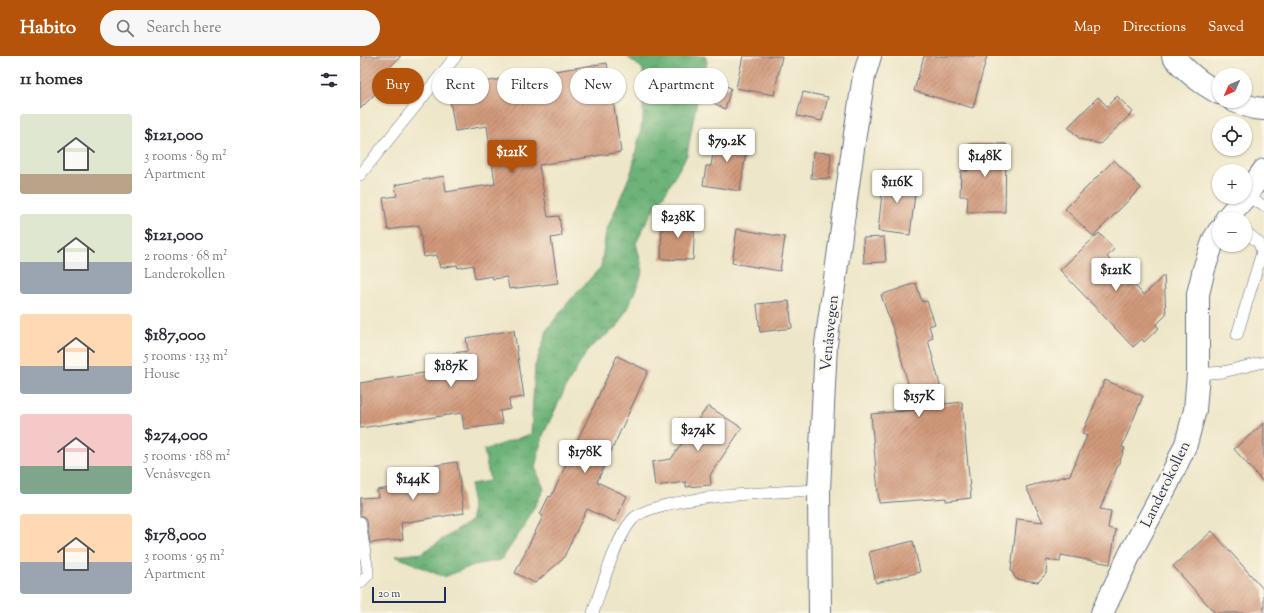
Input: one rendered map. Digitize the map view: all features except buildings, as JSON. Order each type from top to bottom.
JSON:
[{"type":"street","name":"Venåsvegen","points":[[820,613],[820,490],[826,344],[855,134],[864,76],[870,56]]},
{"type":"street","points":[[1173,56],[1184,69],[1202,84],[1212,89]]},
{"type":"street","points":[[1252,107],[1264,109]]},
{"type":"street","name":"Landerokollen","points":[[1252,195],[1264,170]]},
{"type":"street","name":"Landerokollen","points":[[1236,212],[1245,204]]},
{"type":"street","name":"Landerokollen","points":[[1102,613],[1130,552],[1168,483],[1186,444],[1195,410],[1198,374],[1198,294],[1212,245]]},
{"type":"lane","points":[[360,175],[456,56]]},
{"type":"lane","points":[[1237,335],[1262,252],[1259,244],[1252,238]]},
{"type":"lane","points":[[1198,374],[1223,372],[1264,362]]},
{"type":"lane","points":[[593,613],[617,546],[632,520],[640,514],[664,506],[724,496],[820,490]]},
{"type":"lane","points":[[360,522],[368,572],[368,575],[360,583]]},
{"type":"green space","points":[[626,56],[705,56],[707,62],[706,68],[642,68]]},
{"type":"green space","points":[[643,104],[696,104],[687,155],[667,190],[650,215],[636,243],[643,271],[631,301],[617,327],[589,348],[567,385],[543,435],[535,467],[544,489],[523,528],[501,560],[474,565],[444,577],[395,556],[422,553],[472,520],[471,484],[490,481],[484,450],[531,434],[535,366],[548,328],[571,299],[601,267],[606,232],[632,170],[643,119]]}]
